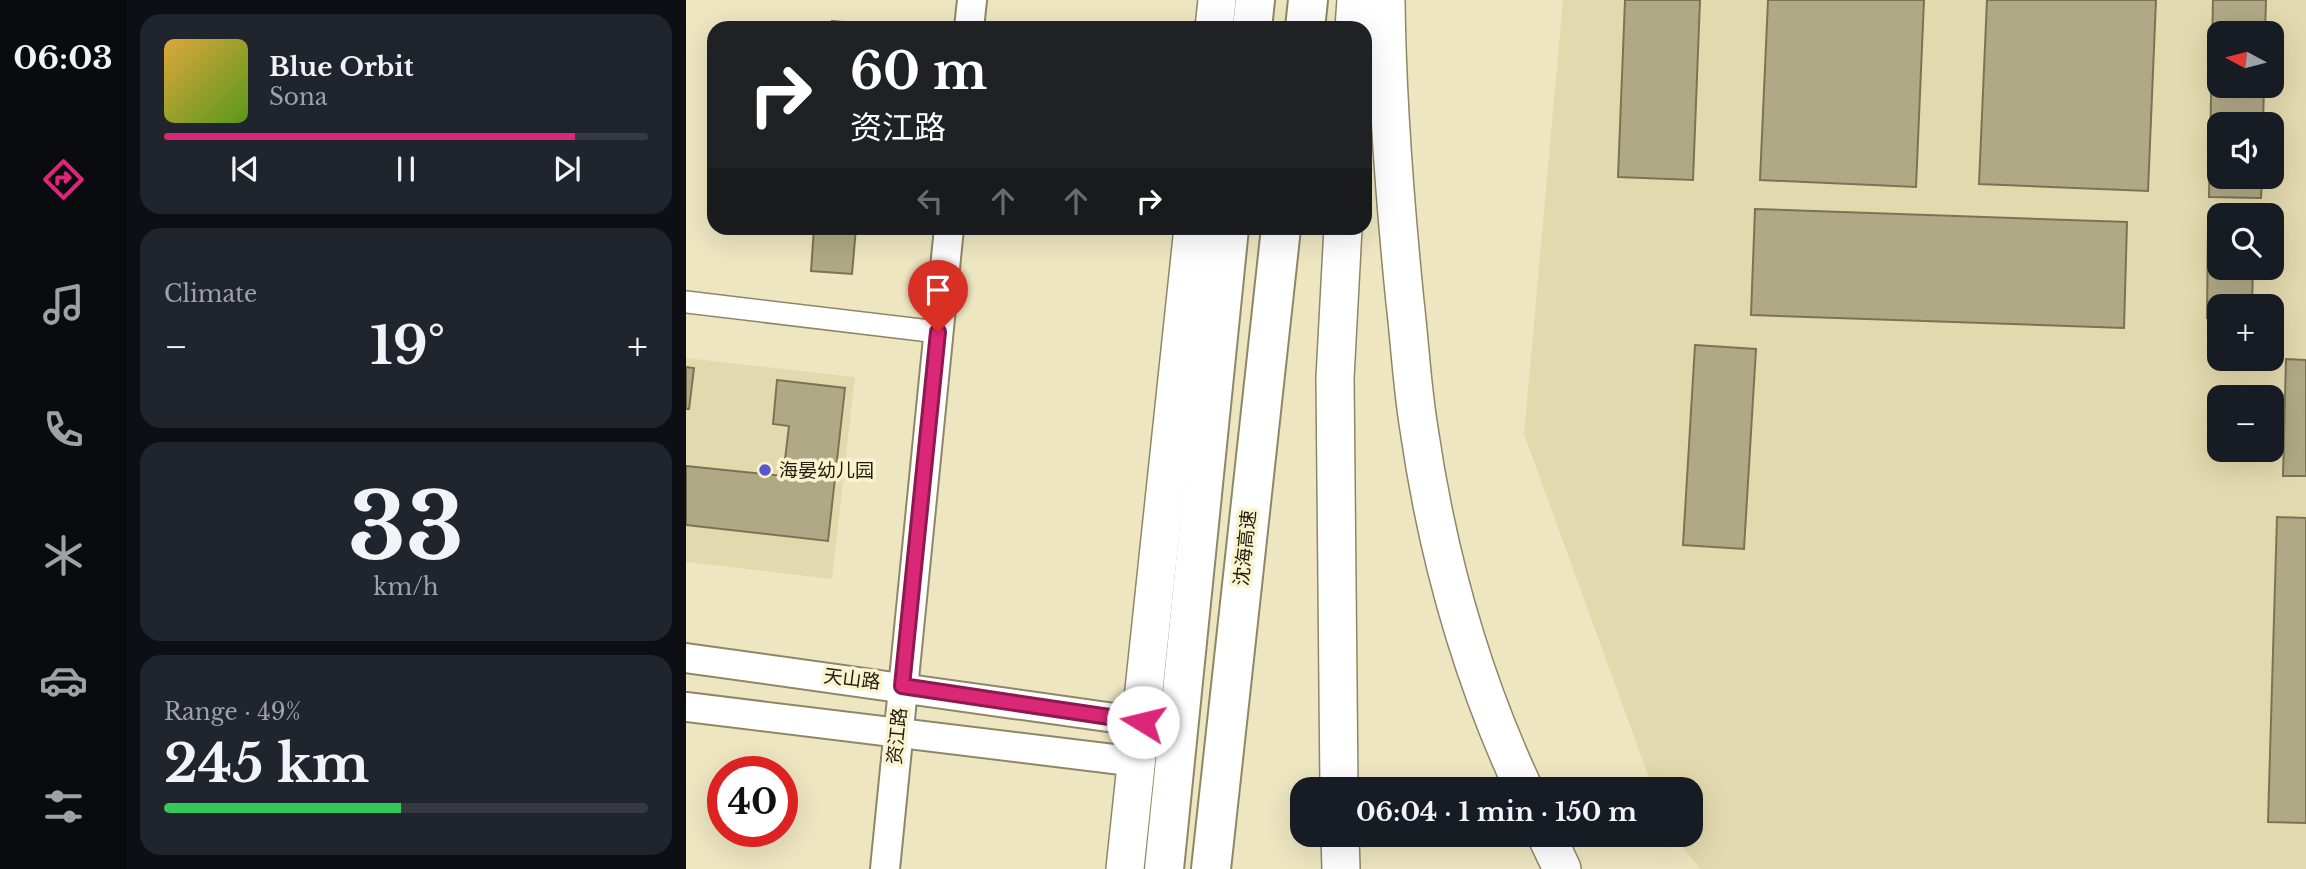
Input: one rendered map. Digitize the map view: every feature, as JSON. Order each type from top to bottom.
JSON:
[{"type":"highway","points":[[1215,21],[1217,0]]},
{"type":"highway","points":[[1253,21],[1255,0]]},
{"type":"highway","points":[[1306,21],[1308,0]]},
{"type":"highway","points":[[1354,21],[1356,0]]},
{"type":"highway","points":[[1387,0],[1387,68],[1396,215],[1419,429],[1447,575],[1495,727],[1518,777]]},
{"type":"highway","points":[[1125,869],[1143,722],[1192,235]]},
{"type":"highway","points":[[1164,869],[1228,235]]},
{"type":"highway","name":"沈海高速","points":[[1211,869],[1280,235]]},
{"type":"highway","points":[[1339,777],[1335,378],[1343,235]]},
{"type":"highway","points":[[1340,847],[1341,869]]},
{"type":"highway","points":[[1552,847],[1562,869]]},
{"type":"street","points":[[970,21],[972,0]]},
{"type":"street","name":"资江路","points":[[885,869],[948,235]]},
{"type":"street","points":[[686,302],[938,332]]},
{"type":"street","name":"天山路","points":[[686,658],[902,686],[1143,722]]},
{"type":"street","points":[[686,707],[1138,762]]},
{"type":"shaded area","points":[[1563,0],[2306,0],[2306,869],[1700,869],[1683,847],[1703,847],[1703,777],[1649,777],[1524,434]]},
{"type":"shaded area","name":"海晏幼儿园","points":[[686,358],[855,377],[832,579],[686,562]]},
{"type":"building","points":[[1625,0],[1700,0],[1693,180],[1618,177]]},
{"type":"building","points":[[1768,0],[1924,0],[1916,187],[1760,180]]},
{"type":"building","points":[[1987,0],[2156,0],[2148,191],[1979,184]]},
{"type":"building","points":[[2213,0],[2266,0],[2265,21],[2213,21]]},
{"type":"building","points":[[2211,98],[2264,98],[2263,112],[2211,112]]},
{"type":"building","points":[[2209,189],[2261,189],[2261,198],[2209,197]]},
{"type":"building","points":[[1755,209],[2127,222],[2124,328],[1751,315]]},
{"type":"building","points":[[814,235],[855,235],[852,274],[811,271]]},
{"type":"building","points":[[2207,280],[2253,280],[2252,294],[2207,294]]},
{"type":"building","points":[[1695,345],[1756,349],[1744,549],[1683,545]]},
{"type":"building","points":[[2286,359],[2306,360],[2306,476],[2283,476]]},
{"type":"building","points":[[686,367],[694,368],[689,409],[686,409]]},
{"type":"building","points":[[777,380],[845,388],[828,541],[686,525],[686,466],[783,476],[789,426],[773,424]]},
{"type":"building","points":[[2277,517],[2306,518],[2306,823],[2268,822]]},
{"type":"place","name":"海晏幼儿园","points":[[765,470]]},
{"type":"route","points":[[938,332],[902,686],[1143,722]]}]
